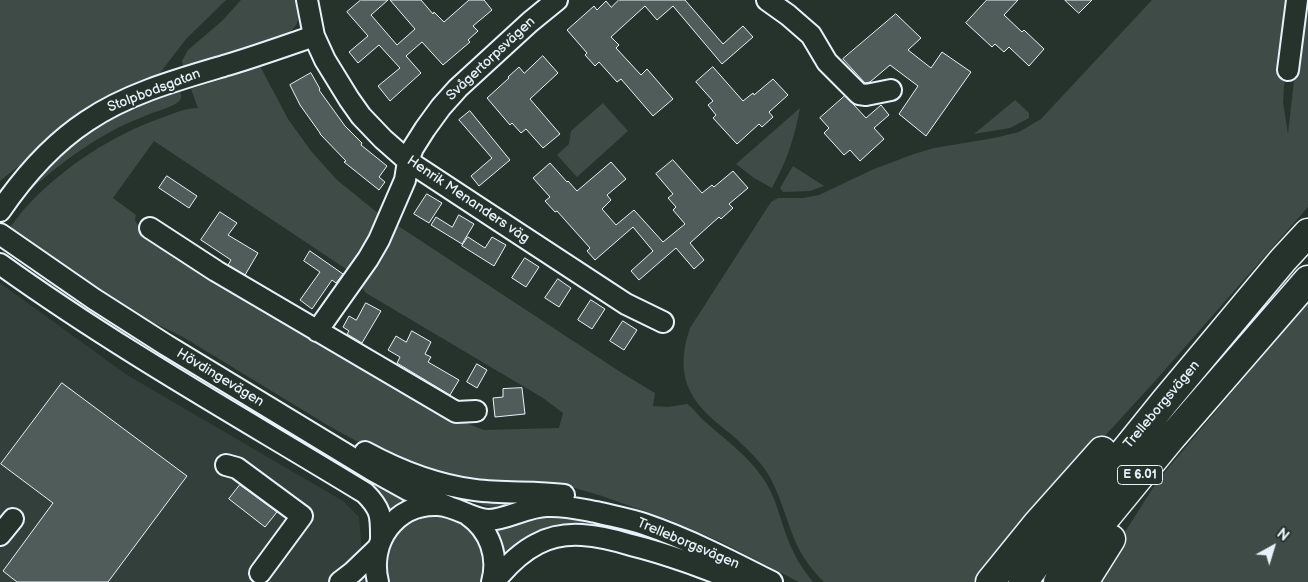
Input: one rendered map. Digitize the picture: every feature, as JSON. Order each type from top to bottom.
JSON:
[{"type":"highway","name":"Trelleborgsvägen","points":[[1023,582],[1084,501],[1166,400],[1283,260],[1308,233]]},
{"type":"highway","points":[[990,582],[1043,517],[1231,305],[1258,278],[1283,260]]},
{"type":"highway","name":"Trelleborgsvägen","points":[[1058,582],[1171,438],[1308,280]]},
{"type":"highway","points":[[1084,582],[1139,497],[1205,411],[1228,372]]},
{"type":"street","name":"Henrik Menanders väg","points":[[307,0],[314,36],[324,60],[372,129],[408,161],[626,304],[663,322]]},
{"type":"street","name":"Svågertorpsvägen","points":[[317,332],[379,240],[405,180],[408,161],[413,148],[425,128],[441,106],[458,88],[530,22],[558,0]]},
{"type":"street","points":[[766,0],[788,15],[811,35],[827,62],[859,94],[866,95],[891,90]]},
{"type":"street","points":[[1288,70],[1297,0]]},
{"type":"street","name":"Stolpbodsgatan","points":[[0,210],[31,171],[57,144],[88,120],[122,101],[314,36]]},
{"type":"street","points":[[150,228],[216,271],[317,332],[456,412],[476,411]]},
{"type":"street","name":"Hövdingevägen","points":[[0,234],[126,319],[372,470],[408,490],[457,510]]},
{"type":"street","name":"Hövdingevägen","points":[[5,267],[94,328],[168,375],[365,493],[379,510],[381,521],[376,559],[378,582]]},
{"type":"street","points":[[266,405],[377,459],[452,486],[475,490],[570,496],[606,507],[643,524]]},
{"type":"street","points":[[226,465],[237,468],[302,516],[260,573]]},
{"type":"street","points":[[340,582],[353,572],[379,544],[394,521],[409,511],[438,505],[457,510],[479,524],[489,540],[494,558],[493,582]]},
{"type":"street","name":"Trelleborgsvägen","points":[[457,510],[480,519],[490,520],[535,507],[546,506],[600,513],[643,524],[712,553],[772,582]]},
{"type":"street","points":[[0,535],[13,519]]},
{"type":"street","name":"Trelleborgsvägen","points":[[493,582],[514,559],[537,544],[549,539],[581,535],[612,540],[662,553],[740,582]]},
{"type":"shaded area","points":[[0,0],[226,0],[186,39],[160,73],[101,101],[65,126],[0,181]]},
{"type":"shaded area","points":[[241,0],[298,0],[298,22],[288,34],[282,37],[184,69],[182,61],[188,50],[222,21]]},
{"type":"shaded area","points":[[1152,0],[1290,0],[1283,102],[1288,134],[1303,0],[1308,0],[1308,207],[1156,380],[996,555],[975,582],[824,582],[799,549],[775,487],[764,468],[745,447],[703,410],[690,391],[685,375],[684,359],[690,328],[771,202],[778,198],[803,198],[819,195],[874,169],[934,148],[1019,132],[1041,119]]},
{"type":"shaded area","points":[[260,66],[288,119],[311,151],[337,180],[374,210],[655,393],[653,406],[668,407],[687,404],[758,471],[771,492],[796,557],[813,582],[799,582],[721,542],[669,520],[602,496],[575,488],[461,480],[371,449],[329,426],[183,337],[136,314],[98,291],[9,229],[23,211],[57,177],[107,143],[142,125],[188,109],[198,108],[191,89]],"holes":[[[154,141],[349,271],[366,293],[543,398],[563,413],[559,428],[484,430],[459,420],[213,280],[141,232],[135,220],[136,215],[113,198]]]},
{"type":"shaded area","points":[[180,90],[181,98],[177,103],[129,122],[99,138],[71,157],[32,188],[28,185],[45,165],[91,127],[145,101]]},
{"type":"shaded area","points":[[1015,100],[1029,113],[1029,118],[1010,128],[974,134]]},
{"type":"shaded area","points":[[603,103],[628,131],[577,177],[557,155],[569,144],[571,131]]},
{"type":"shaded area","points":[[800,108],[789,150],[772,188],[754,178],[736,164]]},
{"type":"shaded area","points":[[793,166],[824,186],[810,191],[783,192],[780,188]]},
{"type":"shaded area","points":[[36,269],[409,498],[390,510],[382,497],[371,486],[172,367],[31,275]]},
{"type":"shaded area","points":[[0,283],[127,375],[343,501],[359,517],[363,565],[369,582],[0,582]]},
{"type":"shaded area","points":[[1308,302],[1308,582],[1093,582],[1158,480]]},
{"type":"shaded area","points":[[450,493],[519,500],[502,505],[486,506]]},
{"type":"shaded area","points":[[550,512],[622,525],[681,548],[614,529],[579,524],[562,525],[540,531],[505,556],[497,530],[516,519]]},
{"type":"shaded area","points":[[434,514],[453,517],[462,522],[476,536],[481,544],[485,562],[481,582],[390,582],[387,572],[388,553],[395,535],[409,521],[420,516]]},
{"type":"building","points":[[361,0],[388,0],[371,15],[397,45],[415,29],[390,0],[421,0],[433,14],[434,12],[444,22],[469,0],[484,0],[492,10],[473,26],[478,31],[468,40],[470,42],[443,65],[422,42],[406,56],[421,73],[390,101],[378,86],[400,68],[379,45],[358,63],[349,52],[368,36],[347,12]]},
{"type":"building","points":[[619,0],[685,0],[723,44],[743,26],[753,37],[722,64],[673,6],[657,20],[645,6],[611,37],[619,45],[616,48],[641,75],[647,69],[673,99],[653,116],[621,79],[617,82],[599,62],[595,66],[585,55],[587,53],[567,30],[594,6],[597,10],[606,1],[611,7]]},
{"type":"building","points":[[987,0],[1018,0],[1004,15],[1022,32],[1024,30],[1044,49],[1029,66],[1009,47],[1004,52],[995,44],[992,47],[966,23]]},
{"type":"building","points":[[1065,0],[1092,0],[1079,13]]},
{"type":"building","points":[[896,14],[921,38],[908,50],[931,68],[942,52],[971,72],[926,136],[899,114],[918,86],[890,65],[870,82],[865,83],[843,59]]},
{"type":"building","points":[[543,56],[558,73],[530,99],[560,134],[543,148],[526,129],[521,133],[512,123],[510,125],[487,98],[519,67],[524,73]]},
{"type":"building","points":[[713,67],[743,101],[753,93],[754,95],[773,79],[788,95],[769,112],[773,117],[762,127],[759,124],[737,144],[713,118],[716,115],[708,105],[713,101],[696,82]]},
{"type":"building","points":[[311,73],[319,90],[345,126],[362,143],[361,145],[387,166],[379,177],[385,182],[379,190],[344,162],[346,161],[320,134],[300,105],[290,85]]},
{"type":"building","points":[[845,96],[866,118],[881,105],[889,115],[874,128],[884,139],[860,161],[850,150],[844,155],[824,133],[829,128],[820,118]]},
{"type":"building","points":[[470,111],[510,160],[479,186],[471,176],[492,158],[459,120]]},
{"type":"building","points":[[673,160],[702,193],[712,185],[714,187],[733,171],[748,188],[729,204],[733,208],[721,219],[719,217],[690,243],[704,260],[694,269],[676,248],[639,280],[631,271],[653,251],[633,227],[595,260],[587,251],[590,248],[557,211],[555,212],[545,201],[550,197],[533,178],[550,163],[577,191],[611,162],[626,179],[607,195],[611,200],[602,209],[616,225],[634,210],[663,242],[685,224],[673,210],[676,207],[668,198],[673,194],[656,174]]},
{"type":"building","points":[[167,176],[197,196],[189,208],[159,188]]},
{"type":"building","points":[[427,194],[442,203],[429,223],[414,214]]},
{"type":"building","points":[[220,212],[237,223],[228,235],[258,253],[245,275],[228,265],[231,260],[201,240]]},
{"type":"building","points":[[459,215],[474,224],[462,244],[431,225],[436,217],[452,227]]},
{"type":"building","points":[[468,237],[485,248],[492,237],[506,245],[494,266],[462,246]]},
{"type":"building","points":[[310,251],[343,274],[336,283],[332,280],[312,309],[300,300],[320,272],[304,261]]},
{"type":"building","points":[[525,258],[539,267],[526,287],[512,278]]},
{"type":"building","points":[[558,279],[571,288],[559,307],[545,298]]},
{"type":"building","points":[[591,300],[605,309],[592,329],[578,320]]},
{"type":"building","points":[[366,303],[381,311],[362,343],[347,334],[349,331],[343,327],[349,316],[356,320]]},
{"type":"building","points":[[623,321],[637,330],[624,350],[610,341]]},
{"type":"building","points":[[412,331],[431,342],[425,354],[431,357],[428,362],[459,380],[450,395],[397,363],[400,357],[388,350],[396,336],[406,342]]},
{"type":"building","points":[[477,364],[487,370],[477,388],[467,382]]},
{"type":"building","points":[[62,383],[187,476],[108,582],[17,582],[3,571],[53,503],[1,464]]},
{"type":"building","points":[[522,388],[525,414],[495,417],[493,398],[503,397],[503,389]]},
{"type":"building","points":[[240,485],[277,512],[265,527],[229,499]]}]
